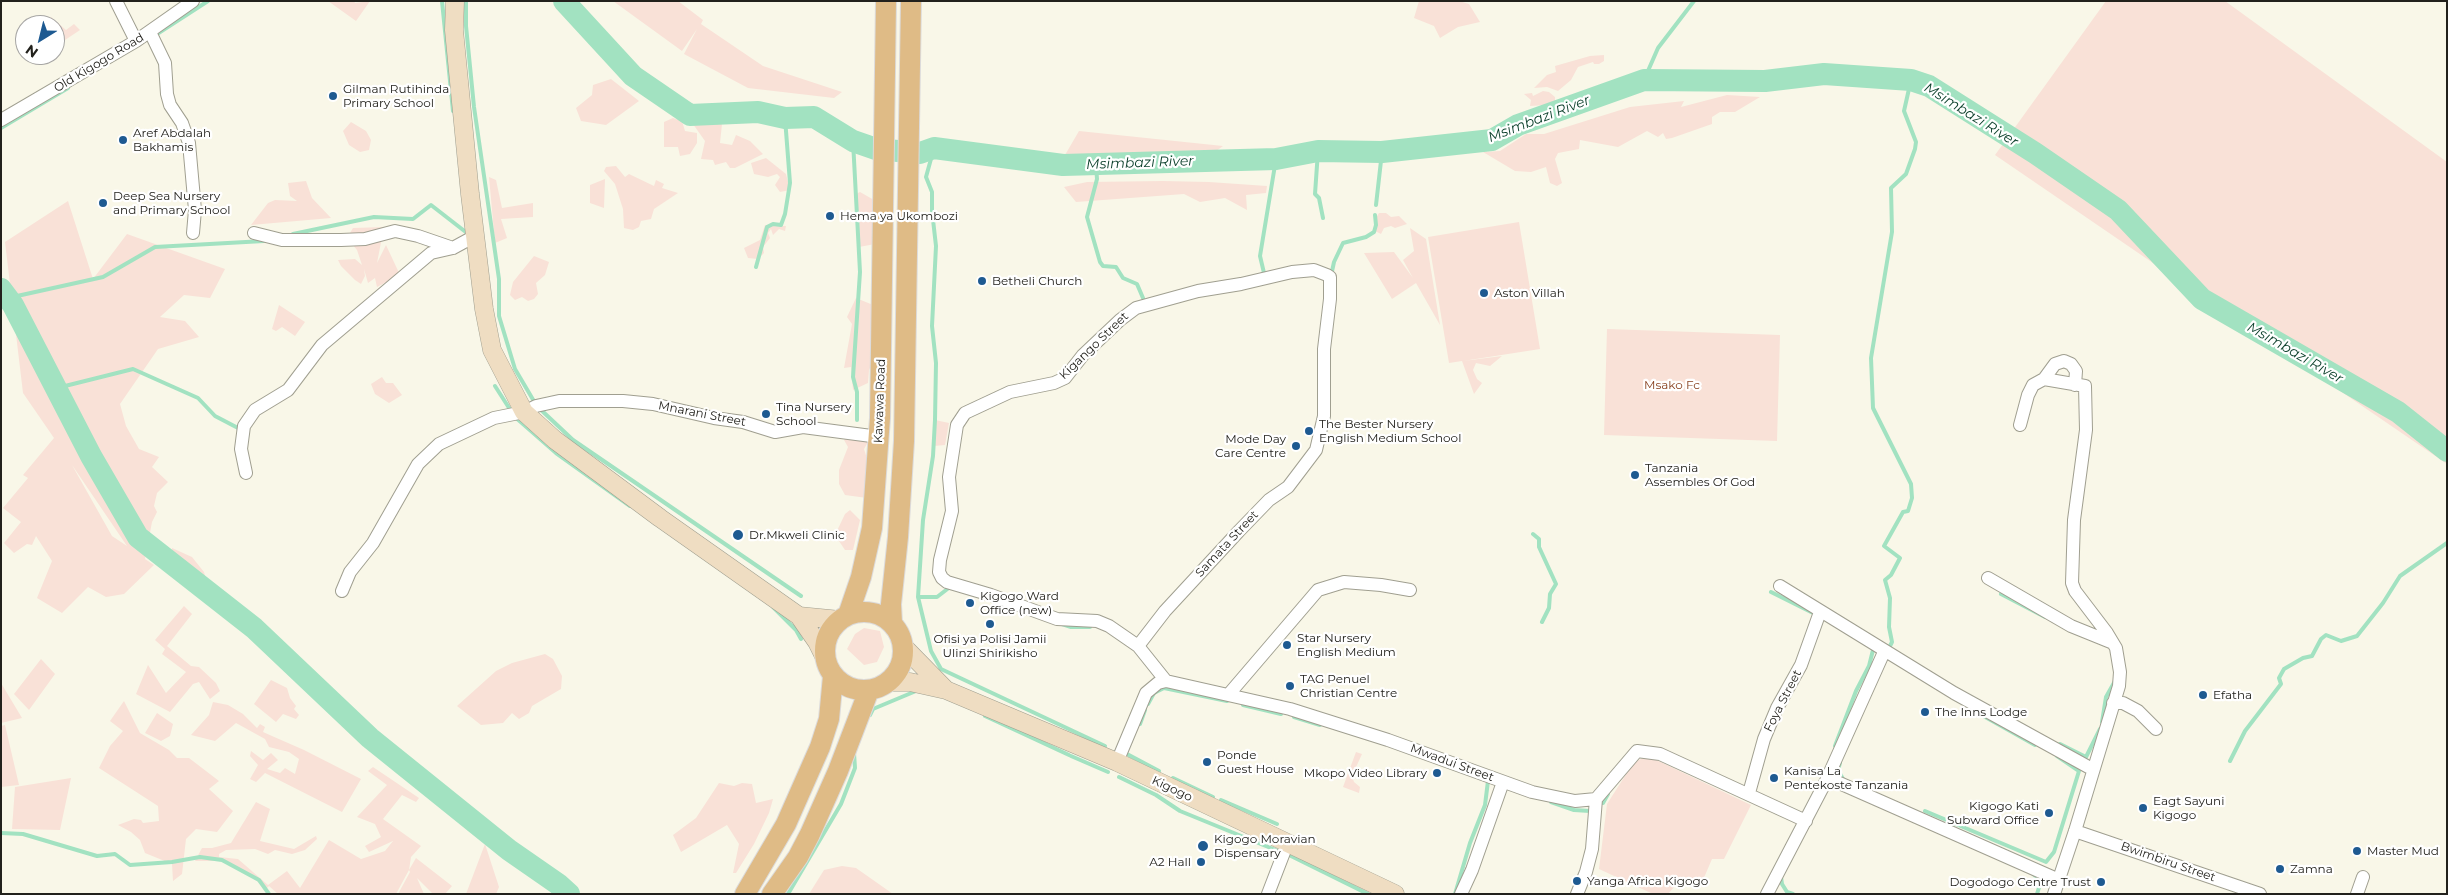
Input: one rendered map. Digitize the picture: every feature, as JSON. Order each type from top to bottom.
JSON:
[{"type":"main road","name":"Kawawa Road","points":[[844,618],[861,577],[872,528],[879,437],[886,1]]},
{"type":"main road","name":"Kawawa Road","points":[[892,623],[891,604],[904,441],[911,1]]},
{"type":"main road","points":[[745,894],[786,824],[820,747],[829,719],[830,668],[827,638],[844,618],[863,612],[879,614],[892,623],[900,633],[903,659],[898,672],[889,682],[869,690],[849,688],[830,668]]},
{"type":"main road","points":[[772,894],[798,857],[810,834],[838,772],[869,690]]},
{"type":"street","points":[[116,1],[136,41]]},
{"type":"street","name":"Old Kigogo Road","points":[[1,120],[136,41],[193,1]]},
{"type":"street","points":[[455,1],[454,30],[475,236],[492,350],[524,412],[555,440],[660,518],[799,616],[817,642],[830,668]]},
{"type":"street","points":[[150,32],[165,63],[167,94],[170,104],[182,123],[189,142],[195,210],[193,232]]},
{"type":"street","points":[[254,233],[282,240],[341,240],[365,239],[395,231],[418,236],[453,248]]},
{"type":"street","points":[[246,473],[241,449],[243,433],[244,426],[254,410],[288,390],[304,366],[322,345],[431,253],[453,248],[475,236]]},
{"type":"street","name":"Kigango Street","points":[[1166,681],[1138,646],[1109,626],[1097,621],[1057,619],[991,595],[947,582],[942,578],[939,572],[940,560],[952,511],[949,477],[956,425],[965,413],[1010,392],[1054,383],[1065,378],[1083,355],[1120,320],[1136,308],[1198,291],[1272,276],[1307,271],[1322,273]]},
{"type":"street","name":"Samata Street","points":[[1138,646],[1165,611],[1239,531],[1270,500],[1288,487],[1308,463],[1318,445],[1324,416],[1324,349],[1330,299],[1330,277],[1322,273]]},
{"type":"street","points":[[2020,425],[2030,389],[2033,385],[2044,379],[2055,364],[2064,361],[2071,364],[2076,371],[2075,385]]},
{"type":"street","points":[[2044,379],[2085,386],[2087,424],[2074,520],[2072,583],[2075,591],[2116,648],[2120,680],[2075,831],[2054,894]]},
{"type":"street","name":"Mnarani Street","points":[[342,591],[350,572],[373,543],[420,461],[439,444],[494,418],[524,412],[536,406],[559,401],[622,401],[653,404],[714,418],[743,422],[775,432],[803,428],[879,437]]},
{"type":"street","points":[[1988,578],[2071,626],[2112,643]]},
{"type":"street","points":[[1229,694],[1318,590],[1344,582],[1410,590]]},
{"type":"street","points":[[1780,586],[1954,694],[2092,770]]},
{"type":"street","name":"Foya Street","points":[[1749,793],[1764,738],[1777,708],[1801,665],[1820,612]]},
{"type":"street","points":[[799,616],[844,618]]},
{"type":"street","points":[[903,646],[946,690]]},
{"type":"street","points":[[1772,892],[1828,778],[1884,652]]},
{"type":"street","points":[[1117,762],[1146,693],[1158,683],[1166,681]]},
{"type":"street","name":"Mwadui Street","points":[[1166,681],[1290,708],[1532,792],[1575,801],[1596,799]]},
{"type":"street","points":[[889,682],[910,682],[946,690]]},
{"type":"street","name":"Kigogo","points":[[946,690],[1117,762],[1395,894]]},
{"type":"street","points":[[2113,703],[2123,703],[2138,711],[2156,729]]},
{"type":"street","points":[[1577,894],[1592,849],[1596,799],[1637,750],[1660,754],[1749,793],[1806,821]]},
{"type":"street","points":[[1828,778],[2059,880]]},
{"type":"street","points":[[1461,894],[1503,782]]},
{"type":"street","name":"Bwimbiru Street","points":[[2075,831],[2260,894]]},
{"type":"street","points":[[1268,894],[1288,842]]},
{"type":"street","points":[[2357,894],[2363,877]]},
{"type":"green space","points":[[328,1],[354,1],[355,3],[370,1],[356,21]]},
{"type":"green space","points":[[613,1],[678,1],[703,20],[701,24],[763,66],[842,92],[834,98],[748,88],[684,54],[697,29],[682,51]]},
{"type":"green space","points":[[1419,1],[1459,1],[1469,4],[1480,22],[1458,27],[1440,38],[1434,26],[1414,18]]},
{"type":"green space","points":[[2106,1],[2225,1],[2447,162],[2447,464],[1995,155]]},
{"type":"green space","points":[[74,24],[80,30],[65,40],[65,29]]},
{"type":"green space","points":[[1604,55],[1604,61],[1599,64],[1594,64],[1593,62],[1578,67],[1571,80],[1558,91],[1547,87],[1534,88],[1547,75],[1556,72],[1555,66],[1590,56]]},
{"type":"green space","points":[[611,79],[639,101],[606,125],[581,121],[576,108],[592,95],[593,85]]},
{"type":"green space","points":[[1543,91],[1549,92],[1555,97],[1555,102],[1547,105],[1530,106],[1531,100],[1524,94],[1532,93],[1533,96]]},
{"type":"green space","points":[[1727,95],[1760,97],[1735,112],[1720,112],[1712,117],[1712,124],[1672,138],[1666,139],[1663,133],[1658,137],[1647,131],[1618,147],[1580,140],[1579,149],[1558,153],[1555,159],[1562,183],[1557,186],[1550,183],[1546,167],[1531,172],[1515,171],[1483,152],[1500,151],[1526,134],[1544,134],[1630,107],[1684,101],[1681,107]]},
{"type":"green space","points":[[688,117],[722,124],[720,143],[732,145],[736,135],[750,141],[763,154],[735,168],[730,168],[726,162],[715,165],[713,160],[701,159],[705,141]]},
{"type":"green space","points":[[673,118],[682,121],[685,131],[697,133],[697,143],[690,154],[680,156],[678,147],[664,147],[664,122]]},
{"type":"green space","points":[[351,122],[366,131],[371,140],[369,150],[360,152],[349,145],[343,131]]},
{"type":"green space","points":[[1079,131],[1223,146],[1208,157],[1113,173],[1065,155]]},
{"type":"green space","points":[[766,158],[786,174],[790,190],[780,192],[775,185],[780,177],[777,174],[768,177],[754,174],[751,163]]},
{"type":"green space","points":[[616,166],[625,177],[629,174],[654,186],[656,180],[664,184],[662,188],[678,193],[654,209],[651,219],[641,221],[639,227],[633,230],[624,228],[623,209],[615,184],[604,171],[606,167]]},
{"type":"green space","points":[[489,177],[496,180],[502,208],[533,203],[533,217],[501,219],[507,238],[495,243]]},
{"type":"green space","points":[[605,179],[604,208],[590,203],[590,185]]},
{"type":"green space","points":[[306,181],[312,198],[331,218],[251,225],[268,203],[275,200],[297,201],[290,196],[288,183]]},
{"type":"green space","points":[[1163,181],[1267,186],[1266,193],[1246,195],[1247,210],[1225,198],[1200,202],[1184,194],[1076,202],[1064,187],[1087,182]]},
{"type":"green space","points":[[860,192],[874,200],[875,212],[858,214],[876,217],[875,244],[859,247],[855,214],[856,194]]},
{"type":"green space","points":[[68,201],[93,279],[127,234],[225,269],[210,298],[184,295],[160,317],[185,321],[199,337],[158,349],[120,404],[126,426],[139,449],[159,457],[152,467],[168,482],[157,493],[154,506],[157,512],[152,522],[145,559],[154,565],[124,594],[106,597],[88,587],[62,613],[37,598],[52,561],[36,536],[32,545],[27,544],[14,553],[4,543],[21,522],[3,508],[28,478],[23,475],[54,438],[23,393],[5,242]],"holes":[[[72,465],[127,546],[112,536]]]},
{"type":"green space","points":[[1379,213],[1386,213],[1391,217],[1399,216],[1407,224],[1395,228],[1391,226],[1384,228],[1381,234],[1375,231],[1376,218]]},
{"type":"green space","name":"Aston Villah","points":[[1519,222],[1540,349],[1463,361],[1502,356],[1490,366],[1476,363],[1473,370],[1477,379],[1482,383],[1474,394],[1462,361],[1449,363],[1428,237]]},
{"type":"green space","points":[[765,225],[786,226],[785,231],[779,229],[773,235],[771,229],[768,233],[770,238],[763,247],[764,253],[758,259],[748,258],[744,248],[760,240]]},
{"type":"green space","points":[[384,227],[377,263],[386,245],[400,275],[377,287],[375,278],[368,283],[364,269],[365,276],[361,284],[341,266],[338,260],[355,259],[362,265],[357,250],[347,238],[353,228]]},
{"type":"green space","points":[[1410,228],[1426,239],[1440,325],[1416,283],[1392,299],[1364,253],[1394,252],[1413,278],[1403,260],[1414,251]]},
{"type":"green space","points":[[534,256],[549,262],[545,275],[536,283],[538,294],[534,299],[528,301],[522,297],[515,300],[510,295],[513,282]]},
{"type":"green space","points":[[856,298],[878,307],[875,358],[869,370],[868,383],[853,390],[851,367],[844,368],[852,324],[847,317]]},
{"type":"green space","points":[[279,305],[305,322],[295,336],[282,327],[276,331],[272,329]]},
{"type":"green space","name":"Msako Fc","points":[[1607,329],[1780,335],[1777,441],[1604,435]]},
{"type":"green space","points":[[382,377],[386,383],[393,383],[402,395],[389,403],[375,394],[371,384]]},
{"type":"green space","points":[[935,420],[949,423],[945,445],[934,446]]},
{"type":"green space","points":[[857,427],[866,430],[871,437],[864,449],[875,484],[867,498],[845,495],[839,484],[839,470],[848,447],[844,440]]},
{"type":"green space","points":[[850,510],[860,520],[853,550],[845,550],[835,535],[845,514]]},
{"type":"green space","points":[[172,548],[192,557],[204,572],[209,590],[197,587],[172,563]]},
{"type":"green space","points":[[184,606],[192,614],[167,646],[191,666],[199,667],[216,683],[220,691],[210,699],[199,682],[193,684],[170,712],[136,694],[148,665],[166,693],[186,672],[162,654],[165,649],[155,640]]},
{"type":"green space","points":[[864,628],[880,631],[884,647],[877,662],[864,665],[847,649],[855,634]]},
{"type":"green space","points":[[545,654],[553,659],[562,676],[561,689],[532,706],[529,713],[519,719],[512,713],[503,723],[481,725],[457,706],[496,671],[512,663]]},
{"type":"green space","points":[[41,659],[55,674],[29,710],[14,694]]},
{"type":"green space","points":[[271,680],[287,688],[290,698],[296,706],[294,709],[299,715],[296,719],[283,714],[276,722],[254,704]]},
{"type":"green space","points":[[1,683],[22,718],[1,723]]},
{"type":"green space","points":[[124,701],[140,733],[169,750],[177,758],[189,758],[219,781],[209,789],[233,811],[217,832],[196,829],[186,839],[182,874],[173,881],[172,864],[145,853],[140,840],[131,832],[118,825],[134,819],[141,820],[143,823],[159,821],[158,806],[99,768],[110,746],[123,731],[110,721]]},
{"type":"green space","points":[[213,702],[228,705],[243,714],[257,728],[260,724],[265,727],[263,732],[361,779],[342,812],[265,773],[256,782],[250,779],[258,765],[250,756],[251,751],[263,760],[271,753],[278,760],[267,769],[280,773],[285,768],[295,774],[299,759],[289,752],[269,747],[265,739],[236,723],[215,741],[191,735],[209,715]]},
{"type":"green space","points":[[157,713],[173,724],[170,736],[161,741],[145,733]]},
{"type":"green space","points":[[5,725],[19,785],[1,787],[1,726]]},
{"type":"green space","points":[[1356,752],[1362,754],[1352,776],[1354,782],[1360,787],[1359,793],[1343,787]]},
{"type":"green space","points":[[1648,756],[1751,805],[1724,859],[1712,859],[1703,880],[1682,878],[1668,894],[1653,894],[1599,869],[1607,804],[1634,762]]},
{"type":"green space","points":[[373,767],[419,798],[416,802],[402,795],[383,819],[421,846],[411,857],[409,870],[396,894],[278,894],[269,886],[266,889],[250,875],[225,861],[195,861],[202,848],[212,848],[231,843],[256,802],[270,809],[260,841],[294,849],[316,836],[317,839],[305,850],[292,854],[275,850],[268,854],[255,849],[226,850],[219,854],[219,857],[238,859],[268,885],[287,871],[300,888],[329,840],[361,859],[385,851],[393,841],[369,852],[365,846],[381,837],[375,824],[357,817],[387,785],[368,771]]},
{"type":"green space","points":[[71,778],[60,830],[12,829],[15,787]]},
{"type":"green space","points":[[719,783],[734,786],[742,783],[752,784],[756,803],[773,799],[769,813],[754,844],[736,873],[733,873],[739,844],[727,825],[681,852],[673,835],[696,818]]},
{"type":"green space","points":[[485,844],[499,887],[496,894],[466,894]]},
{"type":"green space","points":[[416,858],[452,886],[445,894],[433,894],[417,878],[424,894],[398,894],[410,872],[409,870]]},
{"type":"green space","points":[[842,866],[856,868],[893,894],[809,894],[824,870]]},
{"type":"waterway","points":[[157,34],[208,1]]},
{"type":"waterway","points":[[442,1],[453,111]]},
{"type":"waterway","points":[[466,1],[466,26],[474,107],[499,279],[499,316],[515,369],[535,403]]},
{"type":"waterway","name":"Msimbazi River","points":[[564,1],[633,76],[690,115],[758,112],[785,118],[814,117],[853,141],[876,149],[920,153],[934,148],[1063,165],[1276,159],[1318,151],[1382,152],[1492,140],[1518,125],[1644,80],[1765,81],[1824,74],[1911,80],[1929,86],[2035,153],[2118,210],[2202,299],[2398,412],[2447,451]]},
{"type":"waterway","points":[[1644,80],[1658,48],[1694,1]]},
{"type":"waterway","points":[[1889,648],[1892,642],[1889,627],[1890,598],[1885,580],[1891,575],[1900,558],[1884,546],[1903,512],[1908,511],[1912,498],[1911,484],[1873,408],[1871,358],[1892,232],[1891,188],[1906,174],[1915,149],[1916,142],[1904,111],[1911,80]]},
{"type":"waterway","points":[[1,128],[68,88]]},
{"type":"waterway","points":[[756,267],[767,227],[773,224],[781,225],[785,214],[790,183],[785,118]]},
{"type":"waterway","points":[[853,141],[860,272],[853,377],[857,392],[857,420]]},
{"type":"waterway","points":[[934,148],[926,177],[932,192],[936,246],[932,326],[936,363],[935,420],[933,456],[923,520],[918,597],[931,651],[941,669],[1105,746]]},
{"type":"waterway","points":[[1318,151],[1315,194],[1319,198],[1323,218]]},
{"type":"waterway","points":[[1376,205],[1382,152]]},
{"type":"waterway","points":[[1262,275],[1264,273],[1260,256],[1276,159]]},
{"type":"waterway","points":[[1096,165],[1097,179],[1087,217],[1100,262],[1103,266],[1116,267],[1123,278],[1137,284],[1143,298]]},
{"type":"waterway","points":[[293,234],[374,217],[413,219],[431,205],[467,233]]},
{"type":"waterway","points":[[1331,276],[1334,262],[1343,243],[1366,237],[1374,232],[1376,225],[1375,215]]},
{"type":"waterway","points":[[8,298],[103,277],[155,247],[264,241]]},
{"type":"waterway","points":[[1,289],[13,305],[91,456],[138,537],[254,628],[370,738],[509,850],[558,884],[569,894]]},
{"type":"waterway","points":[[57,388],[133,369],[198,398],[215,416],[238,428],[240,425]]},
{"type":"waterway","points":[[495,386],[511,411]]},
{"type":"waterway","points":[[539,408],[573,440],[801,596]]},
{"type":"waterway","points":[[515,417],[556,453],[630,506]]},
{"type":"waterway","points":[[1533,534],[1539,539],[1539,547],[1556,584],[1550,594],[1549,608],[1542,622]]},
{"type":"waterway","points":[[2230,761],[2245,731],[2281,684],[2279,678],[2284,669],[2303,658],[2312,656],[2321,639],[2326,635],[2341,641],[2357,636],[2383,603],[2400,576],[2447,543]]},
{"type":"waterway","points":[[918,597],[937,597],[950,587]]},
{"type":"waterway","points":[[1771,592],[1813,613]]},
{"type":"waterway","points":[[2001,594],[2045,617]]},
{"type":"waterway","points":[[773,607],[796,630],[801,639]]},
{"type":"waterway","points":[[1062,624],[1071,627],[1090,627]]},
{"type":"waterway","points":[[1835,746],[1856,691],[1869,666],[1874,646]]},
{"type":"waterway","points":[[2102,722],[2106,697],[2115,681]]},
{"type":"waterway","points":[[1148,704],[1154,693],[1164,688],[1227,701]]},
{"type":"waterway","points":[[870,715],[873,709],[916,691]]},
{"type":"waterway","points":[[1243,705],[1281,714]]},
{"type":"waterway","points":[[1971,709],[2035,745]]},
{"type":"waterway","points":[[1140,724],[1145,710]]},
{"type":"waterway","points":[[985,716],[1069,755]]},
{"type":"waterway","points":[[1294,717],[1320,725]]},
{"type":"waterway","points":[[2060,744],[2086,757],[2100,729]]},
{"type":"waterway","points":[[788,894],[841,804],[855,768],[854,753]]},
{"type":"waterway","points":[[1127,754],[1159,771]]},
{"type":"waterway","points":[[1071,756],[1108,772]]},
{"type":"waterway","points":[[1925,811],[2046,862],[2054,852],[2079,771],[2057,756]]},
{"type":"waterway","points":[[1840,763],[1838,770],[1843,779]]},
{"type":"waterway","points":[[1119,777],[1156,795],[1180,811],[1278,851]]},
{"type":"waterway","points":[[1173,778],[1213,797]]},
{"type":"waterway","points":[[1455,894],[1470,843],[1485,805],[1488,781]]},
{"type":"waterway","points":[[1603,803],[1608,794]]},
{"type":"waterway","points":[[1221,800],[1277,824]]},
{"type":"waterway","points":[[1551,802],[1574,810],[1590,811]]},
{"type":"waterway","points":[[1,833],[23,834],[97,856],[115,854],[130,865],[172,862],[200,857],[222,860],[259,880],[269,894]]},
{"type":"waterway","points":[[1291,856],[1368,894]]},
{"type":"waterway","points":[[2032,873],[2041,881],[2037,894]]},
{"type":"waterway","points":[[1781,877],[1782,884],[1787,892],[1793,894]]},
{"type":"place","name":"Gilman Rutihinda Primary School","points":[[333,96]]},
{"type":"place","name":"Aref Abdalah Bakhamis","points":[[123,140]]},
{"type":"place","name":"Deep Sea Nursery and Primary School","points":[[103,203]]},
{"type":"place","name":"Hema ya Ukombozi","points":[[830,216]]},
{"type":"place","name":"Betheli Church","points":[[982,281]]},
{"type":"place","name":"Aston Villah","points":[[1484,293]]},
{"type":"place","name":"Tina Nursery School","points":[[766,414]]},
{"type":"place","name":"The Bester Nursery English Medium School","points":[[1309,431]]},
{"type":"place","name":"Mode Day Care Centre","points":[[1296,446]]},
{"type":"place","name":"Tanzania Assembles Of God","points":[[1635,475]]},
{"type":"place","name":"Dr.Mkweli Clinic","points":[[738,535]]},
{"type":"place","name":"Kigogo Ward Office (new)","points":[[970,603]]},
{"type":"place","name":"Ofisi ya Polisi Jamii Ulinzi Shirikisho","points":[[990,624]]},
{"type":"place","name":"Star Nursery English Medium","points":[[1287,645]]},
{"type":"place","name":"TAG Penuel Christian Centre","points":[[1290,686]]},
{"type":"place","name":"Efatha","points":[[2203,695]]},
{"type":"place","name":"The Inns Lodge","points":[[1925,712]]},
{"type":"place","name":"Ponde Guest House","points":[[1207,762]]},
{"type":"place","name":"Mkopo Video Library","points":[[1437,773]]},
{"type":"place","name":"Kanisa La Pentekoste Tanzania","points":[[1774,778]]},
{"type":"place","name":"Eagt Sayuni Kigogo","points":[[2143,808]]},
{"type":"place","name":"Kigogo Kati Subward Office","points":[[2049,813]]},
{"type":"place","name":"Kigogo Moravian Dispensary","points":[[1203,846]]},
{"type":"place","name":"Master Mud","points":[[2357,851]]},
{"type":"place","name":"A2 Hall","points":[[1201,862]]},
{"type":"place","name":"Zamna","points":[[2280,869]]},
{"type":"place","name":"Yanga Africa Kigogo","points":[[1577,881]]},
{"type":"place","name":"Dogodogo Centre Trust","points":[[2101,882]]}]
